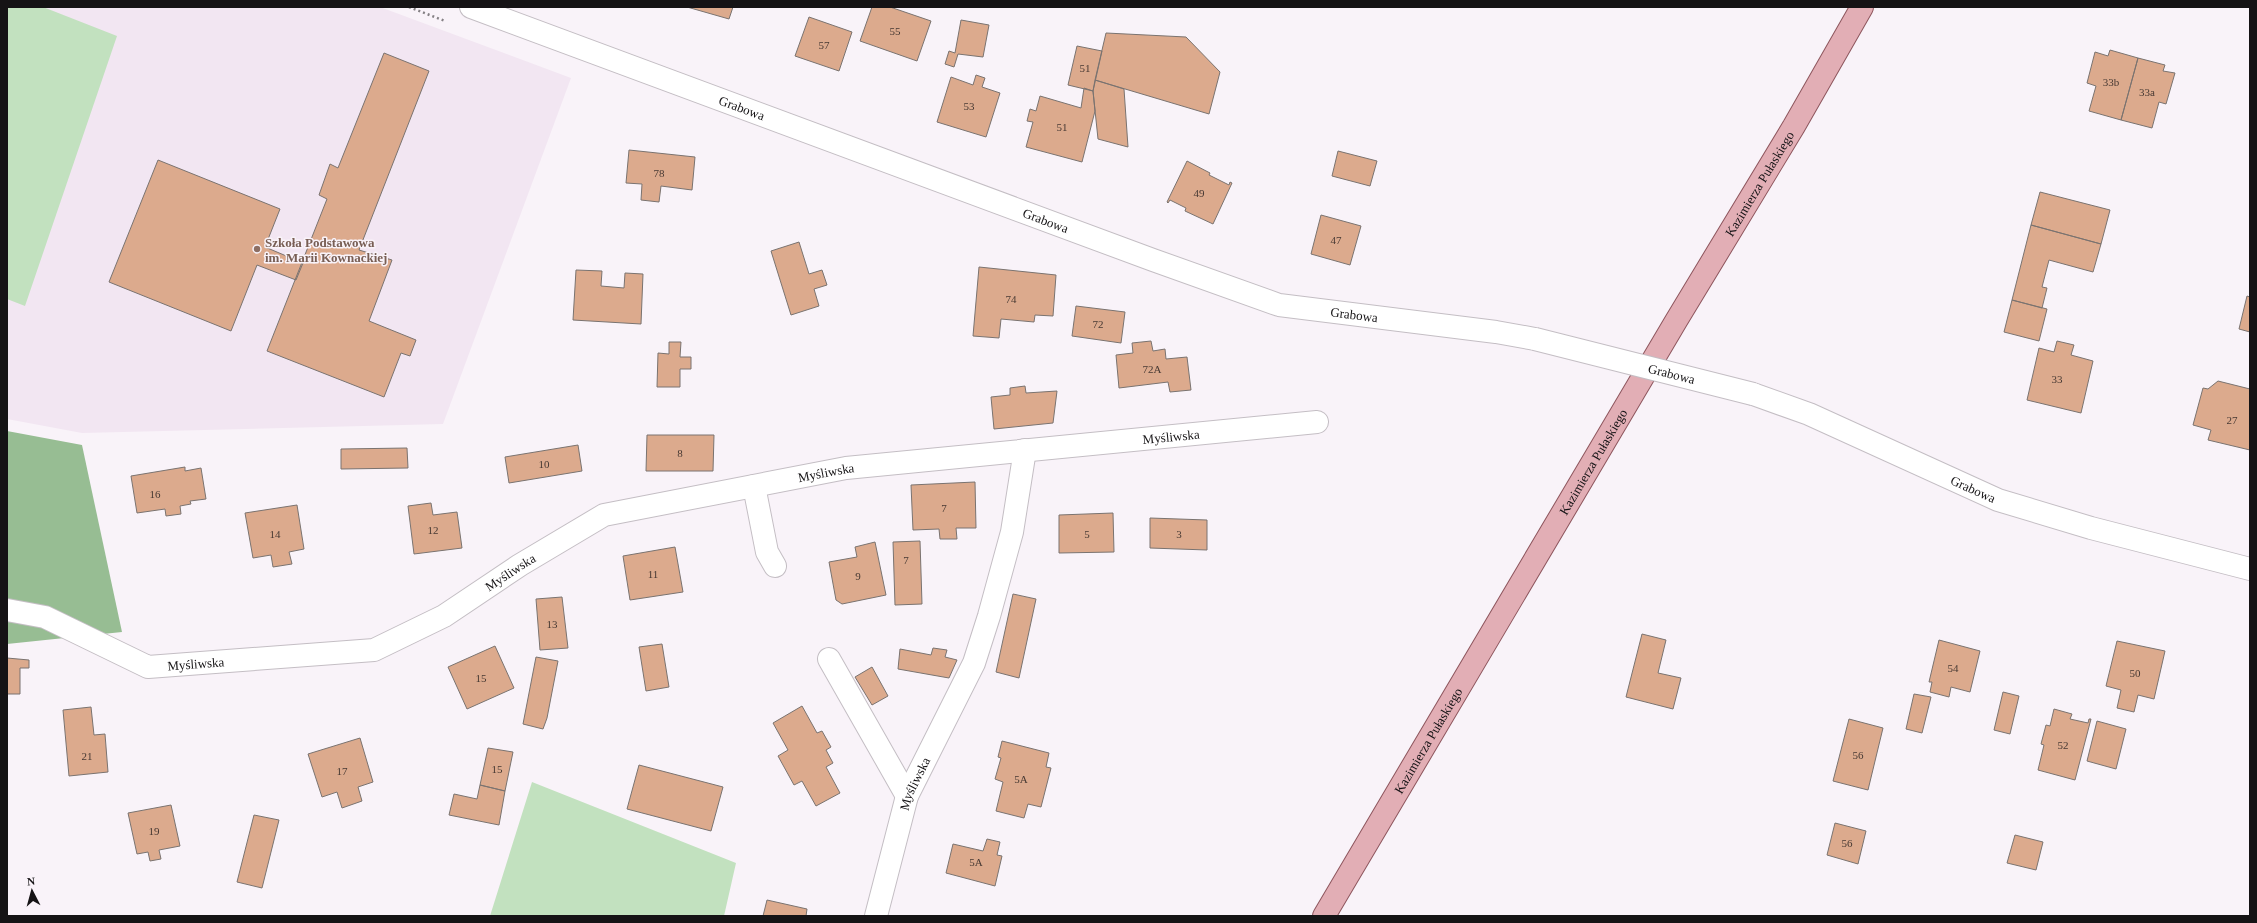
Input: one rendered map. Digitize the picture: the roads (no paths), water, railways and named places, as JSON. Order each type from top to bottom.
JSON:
[{"type":"main road","name":"Kazimierza Pułaskiego","points":[[1324,916],[1676,321],[1790,133],[1862,7]]},
{"type":"street","name":"Grabowa","points":[[472,7],[1146,257],[1279,304],[1496,332],[1535,339],[1753,394],[1809,414],[1998,500],[2091,528],[2250,569]]},
{"type":"street","name":"Myśliwska","points":[[7,610],[45,617],[148,667],[374,650],[444,616],[520,565],[604,515],[846,468],[1317,422]]},
{"type":"street","name":"Myśliwska","points":[[876,916],[907,796],[974,663],[989,616],[1012,532],[1026,450]]},
{"type":"street","points":[[754,486],[767,552],[775,566]]},
{"type":"street","points":[[829,659],[907,796]]},
{"type":"place","name":"Szkoła Podstawowa im. Marii Kownackiej","points":[[257,249]]}]
